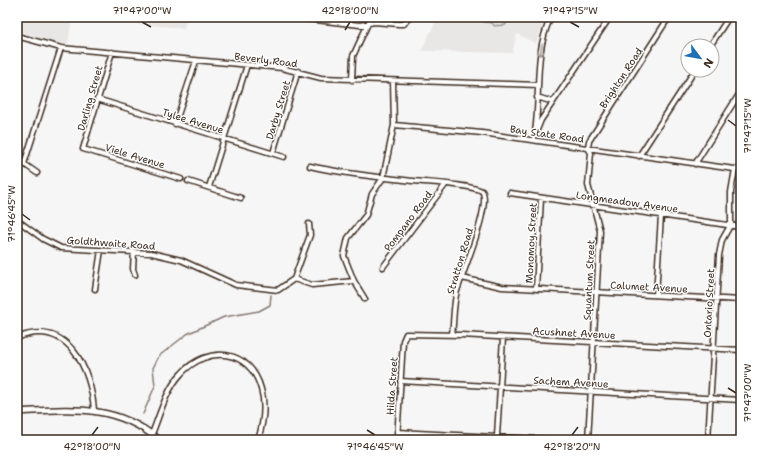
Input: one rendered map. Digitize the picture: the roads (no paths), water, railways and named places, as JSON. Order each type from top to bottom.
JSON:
[{"type":"street","points":[[290,17],[312,18],[360,25],[374,22],[404,24],[409,17]]},
{"type":"street","points":[[352,80],[353,56],[371,17]]},
{"type":"street","points":[[534,140],[540,55],[545,31],[551,17]]},
{"type":"street","points":[[534,140],[541,120],[610,17]]},
{"type":"street","name":"Brighton Road","points":[[588,148],[589,141],[670,17]]},
{"type":"street","points":[[715,38],[729,17]]},
{"type":"street","name":"Beverly Road","points":[[17,36],[61,48],[247,65],[298,71],[320,78],[538,85]]},
{"type":"street","points":[[24,164],[61,48]]},
{"type":"street","name":"Darling Street","points":[[83,149],[112,52]]},
{"type":"street","points":[[175,124],[196,60]]},
{"type":"street","points":[[209,187],[247,65]]},
{"type":"street","name":"Darby Street","points":[[273,153],[298,71]]},
{"type":"street","points":[[639,156],[690,78]]},
{"type":"street","points":[[365,299],[354,281],[344,256],[348,238],[366,215],[372,194],[382,178],[394,125],[393,81]]},
{"type":"street","points":[[695,164],[741,92]]},
{"type":"street","points":[[537,97],[553,102]]},
{"type":"street","name":"Tylee Avenue","points":[[97,99],[284,157]]},
{"type":"street","name":"Bay State Road","points":[[394,125],[462,130],[741,170]]},
{"type":"street","name":"Squantum Street","points":[[588,148],[591,153],[588,185],[600,231],[588,440]]},
{"type":"street","name":"Viele Avenue","points":[[83,149],[181,179]]},
{"type":"street","points":[[17,159],[37,173]]},
{"type":"street","points":[[310,166],[346,174],[446,184]]},
{"type":"street","name":"Ontario Street","points":[[708,440],[715,349],[716,298],[720,250],[722,240],[730,225],[731,192],[735,169]]},
{"type":"street","points":[[188,181],[241,198]]},
{"type":"street","name":"Stratton Road","points":[[446,184],[474,188],[484,193],[485,198],[481,220],[456,296],[452,334]]},
{"type":"street","name":"Pompano Road","points":[[383,267],[446,184]]},
{"type":"street","name":"Longmeadow Avenue","points":[[510,193],[741,227]]},
{"type":"street","name":"Monomoy Street","points":[[536,289],[541,198]]},
{"type":"street","points":[[656,295],[662,216]]},
{"type":"street","name":"Goldthwaite Road","points":[[17,220],[43,239],[61,248],[151,253],[181,260],[236,286],[278,290],[294,279]]},
{"type":"street","points":[[309,224],[310,235],[294,279],[312,285],[354,281]]},
{"type":"street","points":[[95,289],[101,250]]},
{"type":"street","points":[[134,251],[133,269],[135,275]]},
{"type":"street","name":"Calumet Avenue","points":[[462,278],[496,286],[741,300]]},
{"type":"street","points":[[17,338],[28,335],[43,334],[59,339],[70,346],[77,354],[86,370],[92,390],[94,410]]},
{"type":"street","name":"Acushnet Avenue","points":[[406,334],[452,334],[741,350]]},
{"type":"street","name":"Hilda Street","points":[[396,440],[403,341],[406,334]]},
{"type":"street","points":[[497,436],[503,338]]},
{"type":"street","points":[[152,434],[167,395],[181,373],[206,357],[224,355],[247,364],[260,383],[263,406],[258,440]]},
{"type":"street","name":"Sachem Avenue","points":[[400,381],[741,400]]},
{"type":"street","points":[[17,412],[73,409],[94,410],[124,418],[160,440]]},
{"type":"street","points":[[397,432],[557,440]]},
{"type":"waterway","points":[[143,414],[155,386],[153,368],[159,356],[187,334],[224,317],[259,311],[270,305],[271,295]]}]
